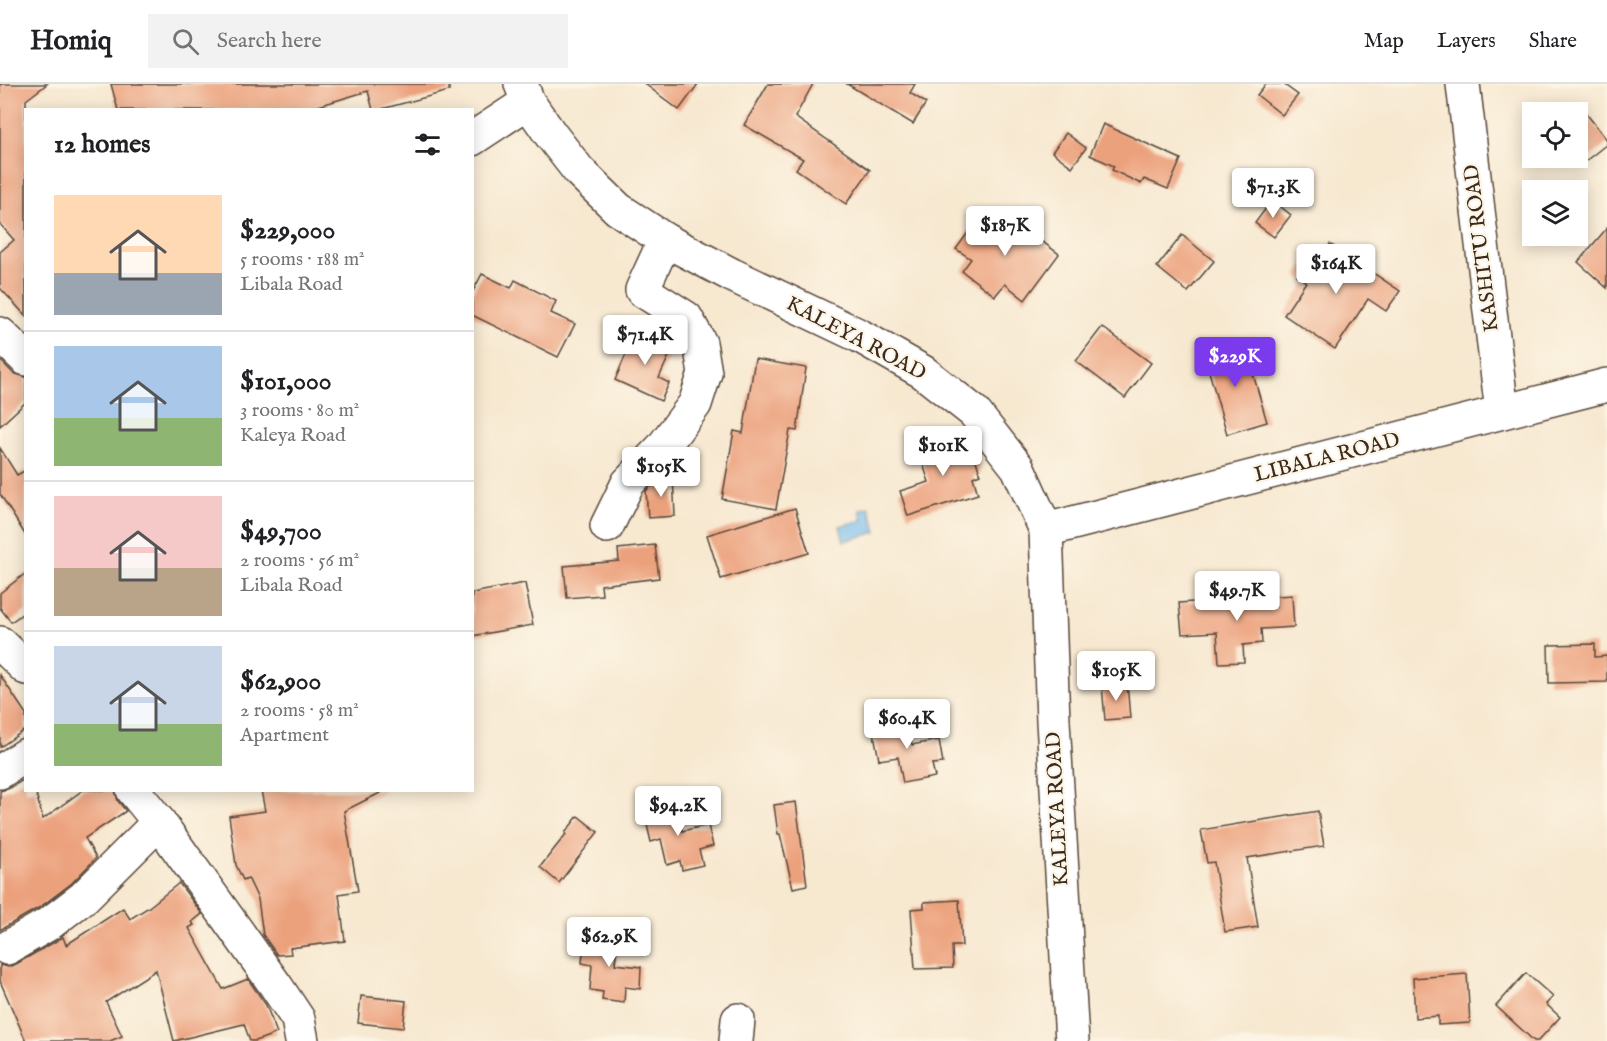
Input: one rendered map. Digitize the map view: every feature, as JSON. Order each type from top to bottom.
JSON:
[{"type":"street","name":"KASHITU ROAD","points":[[1462,84],[1502,412]]},
{"type":"street","points":[[474,137],[525,93]]},
{"type":"street","name":"KALEYA ROAD","points":[[525,93],[579,171],[618,208],[665,240],[732,275],[860,336],[923,372],[974,412],[1018,468],[1046,530],[1054,733],[1072,1041]]},
{"type":"street","points":[[607,526],[628,483],[662,448],[695,404],[705,373],[700,343],[686,318],[642,290],[665,240]]},
{"type":"street","name":"LIBALA ROAD","points":[[1046,530],[1607,385]]},
{"type":"street","points":[[0,643],[24,666]]},
{"type":"street","points":[[0,772],[24,756]]},
{"type":"street","points":[[135,792],[159,822],[298,1019],[302,1041]]},
{"type":"street","points":[[7,948],[50,924],[84,897],[159,822]]},
{"type":"water","points":[[869,507],[877,532],[844,541],[840,526],[863,520],[860,510]]},
{"type":"building","points":[[0,84],[47,84],[26,100],[26,108],[24,108],[24,314],[0,288],[0,252],[14,240],[0,224]]},
{"type":"building","points":[[111,84],[449,84],[449,91],[385,108],[372,108],[368,91],[312,108],[117,108]]},
{"type":"building","points":[[645,84],[698,84],[679,110]]},
{"type":"building","points":[[768,84],[813,84],[795,117],[870,170],[846,204],[796,169],[803,159],[744,125]]},
{"type":"building","points":[[847,84],[915,84],[910,93],[926,103],[913,124]]},
{"type":"building","points":[[1266,84],[1283,84],[1298,95],[1282,115],[1257,95]]},
{"type":"building","points":[[1588,116],[1607,140],[1607,144],[1588,159]]},
{"type":"building","points":[[1103,124],[1181,159],[1168,189],[1144,179],[1141,184],[1112,170],[1114,166],[1090,155]]},
{"type":"building","points":[[1066,133],[1086,148],[1072,167],[1052,152]]},
{"type":"building","points":[[1272,200],[1291,215],[1274,237],[1255,223]]},
{"type":"building","points":[[981,215],[998,228],[1007,216],[1059,254],[1025,300],[1005,284],[995,296],[962,271],[971,259],[956,249]]},
{"type":"building","points":[[1607,228],[1607,288],[1578,262]]},
{"type":"building","points":[[1182,235],[1214,261],[1188,292],[1157,267]]},
{"type":"building","points":[[1330,244],[1400,291],[1386,311],[1368,299],[1335,349],[1284,315],[1306,282],[1297,276],[1309,257],[1318,263]]},
{"type":"building","points":[[482,274],[511,288],[515,280],[556,301],[551,313],[575,324],[558,357],[474,316],[474,289]]},
{"type":"building","points":[[1102,327],[1151,363],[1125,398],[1076,361]]},
{"type":"building","points":[[633,331],[672,349],[659,378],[669,383],[661,401],[615,380]]},
{"type":"building","points":[[1244,343],[1267,422],[1227,434],[1204,354]]},
{"type":"building","points":[[755,359],[806,368],[797,431],[790,430],[776,509],[722,499],[734,431],[743,433]]},
{"type":"building","points":[[0,360],[13,373],[24,376],[24,404],[0,426]]},
{"type":"building","points":[[955,431],[963,453],[973,450],[980,474],[973,477],[978,494],[908,516],[900,491],[929,482],[920,455],[935,450],[932,439]]},
{"type":"building","points":[[0,448],[17,475],[24,471],[24,533],[0,494]]},
{"type":"building","points":[[661,476],[673,476],[675,516],[648,518],[646,491]]},
{"type":"building","points":[[795,508],[809,553],[721,579],[707,535]]},
{"type":"building","points":[[655,545],[659,578],[601,585],[602,595],[567,598],[564,566],[619,561],[618,549]]},
{"type":"building","points":[[24,575],[24,612],[11,622],[0,608],[0,593]]},
{"type":"building","points":[[525,583],[533,625],[474,636],[474,593]]},
{"type":"building","points":[[1292,595],[1294,627],[1261,629],[1262,643],[1243,645],[1244,662],[1219,663],[1217,632],[1182,634],[1179,603]]},
{"type":"building","points":[[1595,644],[1595,657],[1607,656],[1607,682],[1549,683],[1548,645]]},
{"type":"building","points":[[0,675],[24,711],[24,730],[0,747]]},
{"type":"building","points":[[1127,683],[1130,718],[1105,720],[1102,685]]},
{"type":"building","points":[[907,718],[912,745],[939,740],[943,763],[932,764],[935,777],[903,783],[898,757],[879,760],[872,724]]},
{"type":"building","points":[[24,779],[24,792],[36,792],[43,819],[80,792],[116,792],[118,801],[126,811],[85,838],[96,858],[72,883],[40,907],[0,930],[0,791]]},
{"type":"building","points":[[261,792],[382,792],[344,811],[358,891],[339,894],[345,941],[290,948],[291,954],[277,955],[263,935],[258,899],[248,878],[243,880],[236,865],[229,816],[265,811]]},
{"type":"building","points":[[796,802],[807,885],[793,888],[780,834],[778,834],[774,805]]},
{"type":"building","points":[[676,805],[682,831],[708,825],[713,846],[699,850],[703,865],[682,870],[680,861],[667,865],[661,839],[651,842],[644,812]]},
{"type":"building","points":[[1318,811],[1324,846],[1247,858],[1258,927],[1225,932],[1214,862],[1207,863],[1201,830]]},
{"type":"building","points":[[578,816],[598,832],[559,883],[540,867]]},
{"type":"building","points":[[179,883],[202,914],[192,922],[194,925],[189,928],[223,989],[248,979],[266,1005],[277,1033],[250,1041],[244,1024],[174,1041],[156,970],[106,1002],[122,1036],[110,1041],[26,1041],[0,981],[0,965],[8,967],[16,964],[63,937],[66,945],[123,908],[130,919]]},
{"type":"building","points":[[959,900],[962,946],[952,946],[953,968],[915,969],[911,909],[924,908],[924,902]]},
{"type":"building","points":[[585,933],[618,937],[615,964],[641,967],[640,989],[625,987],[624,1003],[602,1000],[603,992],[590,990],[592,965],[582,963]]},
{"type":"building","points":[[1526,973],[1553,997],[1546,1004],[1560,1017],[1538,1041],[1534,1041],[1496,1006]]},
{"type":"building","points":[[1467,974],[1470,1023],[1438,1025],[1438,1016],[1415,1018],[1413,978]]},
{"type":"building","points":[[361,996],[406,1001],[403,1028],[358,1023]]}]
